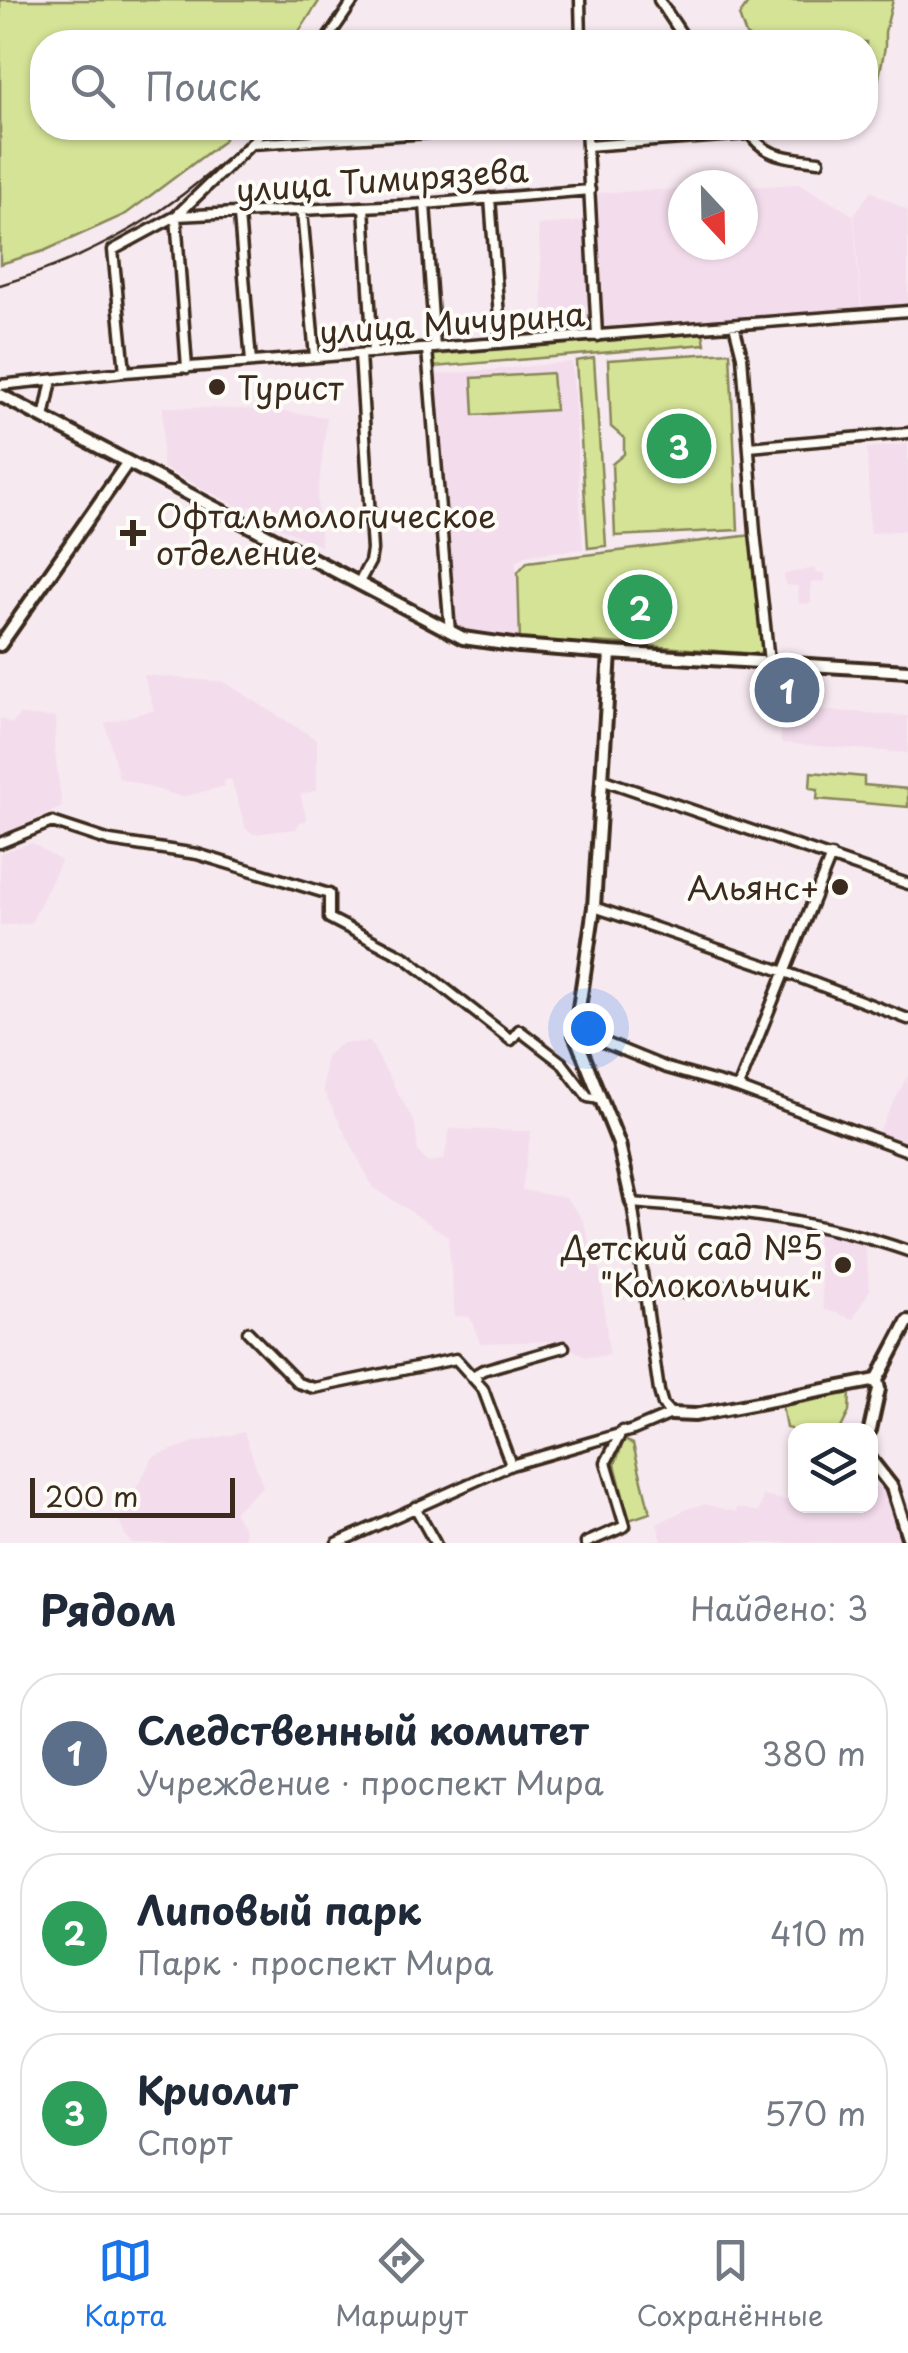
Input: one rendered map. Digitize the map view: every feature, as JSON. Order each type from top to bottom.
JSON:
[{"type":"street","points":[[333,30],[354,0]]},
{"type":"street","points":[[580,0],[581,30]]},
{"type":"street","points":[[659,0],[679,30]]},
{"type":"street","points":[[124,372],[114,250],[176,216],[254,140]]},
{"type":"street","points":[[251,144],[316,140]]},
{"type":"street","points":[[587,140],[598,336]]},
{"type":"street","points":[[587,146],[651,140]]},
{"type":"street","points":[[754,140],[761,148],[784,156],[819,161]]},
{"type":"street","name":"улица Тимирязева","points":[[176,216],[425,204],[590,190]]},
{"type":"street","points":[[490,198],[501,343]]},
{"type":"street","points":[[425,204],[450,632]]},
{"type":"street","points":[[364,207],[373,352]]},
{"type":"street","points":[[302,210],[315,358]]},
{"type":"street","points":[[239,215],[252,362]]},
{"type":"street","points":[[176,216],[187,368]]},
{"type":"street","name":"улица Мичурина","points":[[0,385],[908,311]]},
{"type":"street","points":[[734,325],[742,356],[770,662]]},
{"type":"street","points":[[358,584],[372,550],[360,354]]},
{"type":"street","points":[[44,418],[52,380]]},
{"type":"street","points":[[0,395],[450,632],[482,642],[908,671]]},
{"type":"street","points":[[749,447],[908,434]]},
{"type":"street","points":[[0,645],[128,462]]},
{"type":"street","points":[[610,653],[594,906],[575,1035],[618,1144],[632,1204],[659,1391],[671,1414]]},
{"type":"street","points":[[604,780],[908,884]]},
{"type":"street","points":[[0,843],[52,822],[110,841],[197,854],[329,894],[328,918],[406,958],[511,1040],[519,1030],[562,1063],[588,1097],[600,1099]]},
{"type":"street","points":[[738,1088],[831,856]]},
{"type":"street","points":[[594,906],[908,1019]]},
{"type":"street","points":[[575,1035],[738,1088],[908,1151]]},
{"type":"street","points":[[632,1204],[713,1210],[787,1222],[879,1240],[908,1250]]},
{"type":"street","points":[[675,1293],[724,1286]]},
{"type":"street","points":[[872,1423],[877,1380],[908,1321]]},
{"type":"street","points":[[248,1332],[298,1383],[314,1388],[456,1359],[483,1389],[511,1465]]},
{"type":"street","points":[[477,1382],[476,1374],[483,1370],[564,1347]]},
{"type":"street","points":[[337,1543],[511,1465],[671,1414],[711,1412],[877,1380]]},
{"type":"street","points":[[586,1543],[625,1526],[606,1462],[622,1432]]},
{"type":"street","points":[[878,1469],[892,1487],[908,1537]]},
{"type":"street","points":[[415,1507],[436,1543]]},
{"type":"shaded area","points":[[800,184],[853,215],[861,311],[600,333],[594,193],[668,190],[668,260],[758,260],[758,186]]},
{"type":"shaded area","points":[[871,191],[908,211],[908,307],[862,310],[854,215]]},
{"type":"shaded area","points":[[586,221],[593,332],[545,335],[538,225]]},
{"type":"shaded area","points":[[572,362],[583,549],[527,555],[516,562],[518,642],[466,635],[453,629],[436,375]]},
{"type":"shaded area","points":[[163,407],[271,410],[327,417],[317,500],[321,546],[268,522],[272,514],[250,506],[247,511],[162,467]]},
{"type":"shaded area","points":[[908,444],[908,530],[870,533],[867,448]]},
{"type":"shaded area","points":[[816,568],[816,573],[825,573],[825,581],[811,583],[811,603],[799,604],[798,586],[785,585],[784,574]]},
{"type":"shaded area","points":[[144,675],[224,682],[317,740],[317,790],[300,795],[307,820],[296,829],[254,834],[246,829],[231,779],[224,781],[225,786],[182,797],[119,778],[105,723],[154,710]]},
{"type":"shaded area","points":[[781,707],[908,716],[908,753],[781,743]]},
{"type":"shaded area","points":[[19,715],[56,718],[54,744],[62,807],[0,836],[0,718],[12,724]]},
{"type":"shaded area","points":[[32,843],[61,861],[31,923],[0,926],[0,853]]},
{"type":"shaded area","points":[[370,1042],[415,1124],[418,1152],[428,1163],[444,1159],[450,1129],[531,1131],[522,1190],[566,1198],[582,1219],[600,1270],[609,1355],[586,1357],[557,1341],[480,1343],[470,1317],[455,1316],[448,1236],[373,1187],[323,1090],[326,1056],[342,1043]]},
{"type":"shaded area","points":[[908,1075],[908,1144],[877,1134]]},
{"type":"shaded area","name":"Детский сад №5 \"Колокольчик\"","points":[[816,1232],[864,1241],[870,1289],[853,1319],[824,1309]]},
{"type":"shaded area","points":[[244,1432],[263,1486],[234,1512],[244,1528],[246,1543],[132,1543],[126,1537],[119,1520],[153,1457],[191,1443]]},
{"type":"shaded area","points":[[878,1487],[890,1489],[904,1543],[663,1543],[657,1524],[704,1504],[736,1512],[737,1507],[759,1512],[763,1496],[788,1501],[788,1513],[878,1513]]},
{"type":"green space","points":[[0,0],[320,0],[300,30],[30,30],[30,140],[223,140],[126,214],[44,251],[0,264]]},
{"type":"green space","points":[[750,0],[893,0],[878,82],[878,30],[744,30],[739,16]]},
{"type":"green space","points":[[703,333],[705,344],[434,367],[433,355]]},
{"type":"green space","points":[[730,352],[738,530],[615,536],[612,464],[624,454],[624,438],[611,427],[608,360]]},
{"type":"green space","points":[[594,358],[606,546],[588,548],[576,361]]},
{"type":"green space","points":[[552,373],[555,410],[474,415],[472,378]]},
{"type":"green space","points":[[753,535],[765,648],[758,654],[595,642],[584,648],[520,643],[518,572],[527,562]]},
{"type":"green space","points":[[811,772],[864,777],[864,785],[908,789],[908,807],[817,799],[818,789],[810,788]]},
{"type":"green space","points":[[850,1392],[849,1412],[844,1423],[788,1423],[786,1428],[782,1405]]},
{"type":"green space","points":[[624,1440],[633,1444],[650,1513],[629,1520],[615,1464]]},
{"type":"railway","points":[[328,30],[347,0]]},
{"type":"railway","points":[[0,285],[56,266],[134,227],[183,195],[247,140]]},
{"type":"place","name":"Турист","points":[[217,387]]},
{"type":"place","name":"Криолит","points":[[679,446]]},
{"type":"place","name":"Офтальмологическое отделение","points":[[133,533]]},
{"type":"place","name":"Липовый парк","points":[[640,607]]},
{"type":"place","name":"Следственный комитет","points":[[787,690]]},
{"type":"place","name":"Альянс+","points":[[840,887]]},
{"type":"place","name":"Детский сад №5 \"Колокольчик\"","points":[[843,1265]]}]
